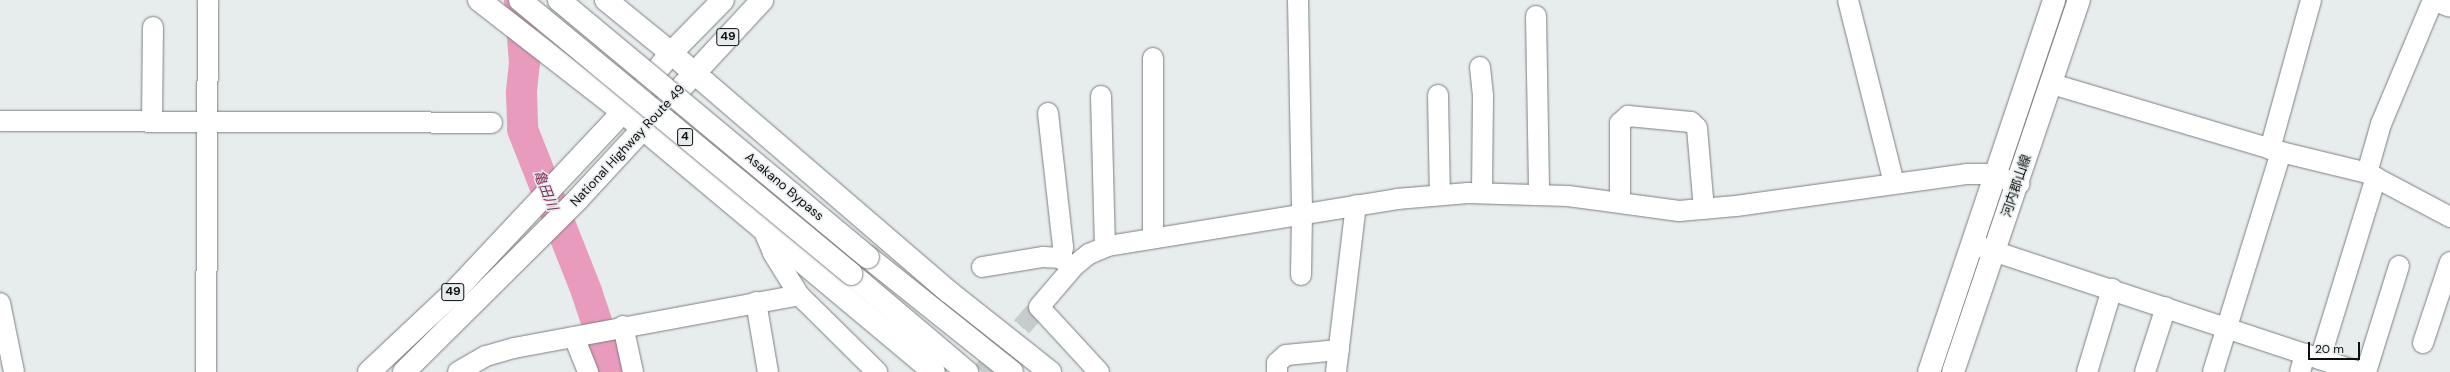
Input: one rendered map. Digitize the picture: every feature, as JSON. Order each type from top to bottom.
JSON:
[{"type":"main road","points":[[479,0],[623,112],[934,372]]},
{"type":"main road","name":"Asakano Bypass","points":[[520,0],[967,372]]},
{"type":"main road","name":"Asakano Bypass","points":[[559,0],[868,257],[1012,372]]},
{"type":"main road","points":[[606,0],[671,53],[949,292],[1050,372]]},
{"type":"main road","name":"National Highway Route 49","points":[[369,372],[451,295],[623,112],[671,53],[723,0]]},
{"type":"main road","name":"National Highway Route 49","points":[[404,372],[544,235],[644,130],[762,0]]},
{"type":"main road","name":"河内郡山線","points":[[1929,372],[2054,0]]},
{"type":"main road","name":"河内郡山線","points":[[1953,372],[1994,251],[2019,184],[2079,0]]},
{"type":"street","points":[[206,372],[208,0]]},
{"type":"street","points":[[1298,0],[1302,213],[1301,275]]},
{"type":"street","points":[[1848,0],[1894,183]]},
{"type":"street","points":[[2213,372],[2227,328],[2276,150],[2311,0]]},
{"type":"street","points":[[2308,362],[2372,175],[2381,124],[2433,0],[2450,7]]},
{"type":"street","points":[[1536,16],[1539,194]]},
{"type":"street","points":[[152,121],[153,27]]},
{"type":"street","points":[[1152,238],[1153,58]]},
{"type":"street","points":[[1480,67],[1483,96],[1482,193]]},
{"type":"street","points":[[2052,84],[2276,150],[2372,175],[2450,217]]},
{"type":"street","points":[[1438,95],[1440,195]]},
{"type":"street","points":[[1101,96],[1105,247]]},
{"type":"street","points":[[1048,113],[1066,264],[1039,308],[1099,372]]},
{"type":"street","points":[[1620,202],[1620,123],[1628,116],[1691,122],[1697,128],[1704,210]]},
{"type":"street","points":[[0,121],[492,123]]},
{"type":"street","points":[[982,267],[1043,257],[1066,264],[1083,258],[1105,247],[1152,238],[1302,213],[1440,195],[1482,193],[1539,194],[1620,202],[1659,209],[1704,210],[1968,174],[1995,176],[2019,184]]},
{"type":"street","points":[[1336,372],[1356,205]]},
{"type":"street","points":[[763,229],[773,253],[799,295],[877,372]]},
{"type":"street","points":[[1972,244],[2227,328],[2308,362],[2360,372]]},
{"type":"street","points":[[2423,344],[2450,262]]},
{"type":"street","points":[[2366,372],[2399,266]]},
{"type":"street","points":[[2087,372],[2112,289]]},
{"type":"street","points":[[458,372],[486,356],[514,348],[618,327],[799,295]]},
{"type":"street","points":[[756,302],[768,372]]},
{"type":"street","points":[[0,303],[14,372]]},
{"type":"street","points":[[2145,372],[2166,307]]},
{"type":"street","points":[[618,327],[633,372]]},
{"type":"street","points":[[574,337],[588,372]]},
{"type":"street","points":[[1277,372],[1277,363],[1286,355],[1339,350]]},
{"type":"waterway","name":"亀田川","points":[[519,0],[524,62],[521,93],[522,129],[586,291],[613,372]]},
{"type":"tunnel","points":[[982,372],[1039,307]]}]
